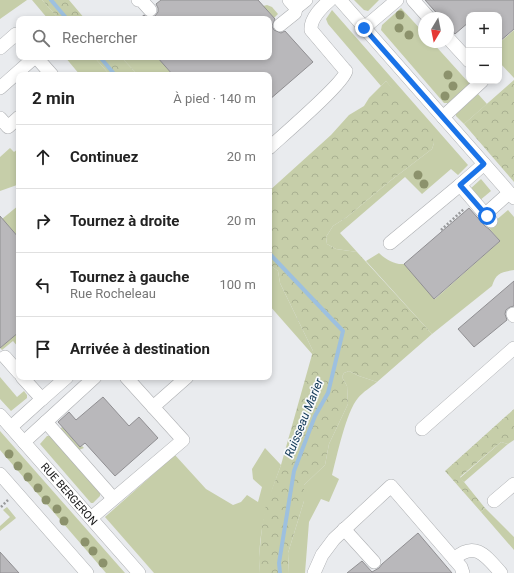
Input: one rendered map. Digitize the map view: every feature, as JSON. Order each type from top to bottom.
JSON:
[{"type":"street","points":[[138,0],[142,1],[150,10]]},
{"type":"street","points":[[272,145],[345,76],[346,72],[344,69],[311,30],[317,14],[330,0]]},
{"type":"street","points":[[340,0],[511,195],[490,215],[460,185]]},
{"type":"street","points":[[364,28],[397,0]]},
{"type":"street","points":[[413,0],[424,12]]},
{"type":"street","points":[[280,25],[295,13],[299,2],[317,14]]},
{"type":"street","points":[[0,48],[16,34]]},
{"type":"street","points":[[454,45],[466,58]]},
{"type":"street","points":[[18,72],[32,60]]},
{"type":"street","points":[[38,60],[49,72]]},
{"type":"street","points":[[0,88],[16,74]]},
{"type":"street","points":[[443,117],[479,84]]},
{"type":"street","points":[[0,118],[8,127],[16,120]]},
{"type":"street","points":[[390,244],[484,164]]},
{"type":"street","points":[[422,429],[514,348]]},
{"type":"street","points":[[5,357],[16,370]]},
{"type":"street","points":[[25,380],[42,399]]},
{"type":"street","points":[[10,427],[64,380]]},
{"type":"street","points":[[24,442],[92,380]]},
{"type":"street","points":[[91,518],[183,440],[129,380]]},
{"type":"street","points":[[153,407],[184,380]]},
{"type":"street","name":"RUE BERGERON","points":[[0,415],[139,573]]},
{"type":"street","points":[[46,422],[113,498]]},
{"type":"street","points":[[0,474],[87,573]]},
{"type":"street","points":[[494,501],[514,484]]},
{"type":"street","points":[[314,573],[318,562],[328,546],[344,529],[391,486],[461,567],[463,573]]},
{"type":"street","points":[[344,529],[374,562]]},
{"type":"street","points":[[454,559],[464,551],[472,550],[485,555],[501,573]]},
{"type":"path","points":[[441,230],[470,204]]},
{"type":"path","points":[[1,507],[4,504]]},
{"type":"green space","points":[[0,0],[27,0],[0,19]]},
{"type":"green space","points":[[32,0],[42,0],[56,16],[45,16]]},
{"type":"green space","points":[[42,0],[69,0],[82,16],[56,16]]},
{"type":"green space","points":[[354,0],[379,0],[368,11],[364,10]]},
{"type":"green space","points":[[267,5],[272,7],[278,14],[274,18],[263,6]]},
{"type":"green space","points":[[401,8],[418,26],[418,48],[437,48],[466,80],[466,84],[470,84],[448,103],[444,103],[381,30],[382,25]]},
{"type":"green space","points":[[332,10],[468,165],[458,175],[451,169],[422,194],[405,177],[340,233],[357,252],[336,249],[327,244],[326,237],[333,226],[347,217],[390,181],[432,149],[434,143],[386,81],[381,86],[328,24],[326,19]]},
{"type":"green space","points":[[514,30],[514,78],[502,65],[502,40]]},
{"type":"green space","points":[[68,60],[97,60],[107,72],[78,72]]},
{"type":"green space","points":[[97,60],[124,60],[135,72],[107,72]]},
{"type":"green space","points":[[124,60],[160,60],[170,72],[135,72]]},
{"type":"green space","points":[[514,80],[514,182],[464,124]]},
{"type":"green space","points":[[386,81],[432,134],[434,143],[432,149],[390,181],[347,217],[333,226],[326,237],[327,244],[336,249],[357,252],[432,334],[377,382],[349,371],[344,373],[342,377],[347,386],[348,404],[329,444],[325,465],[304,485],[304,501],[288,553],[289,573],[260,573],[259,558],[262,526],[266,505],[281,465],[313,351],[280,283],[278,271],[272,266],[272,188],[331,135],[349,115],[364,106],[369,98]]},
{"type":"green space","points":[[478,94],[487,104],[464,124],[456,116],[456,114]]},
{"type":"green space","points":[[10,148],[14,152],[16,150],[16,185],[0,191],[0,157]]},
{"type":"green space","points":[[481,179],[491,191],[479,201],[469,190]]},
{"type":"green space","points":[[16,207],[16,235],[2,219]]},
{"type":"green space","points":[[508,210],[514,217],[514,270],[497,276],[492,286],[432,334],[366,261],[379,253],[390,261],[397,264],[404,264],[435,299],[500,241],[488,227]]},
{"type":"green space","points":[[272,266],[278,271],[280,283],[313,351],[313,355],[272,308]]},
{"type":"green space","points":[[16,335],[16,344],[13,341],[2,350],[0,348]]},
{"type":"green space","points":[[349,371],[377,382],[358,398],[350,413],[342,435],[332,475],[339,479],[329,502],[321,499],[309,522],[305,573],[289,573],[288,553],[304,501],[304,485],[325,465],[329,444],[348,404],[347,386],[342,377],[344,373]]},
{"type":"green space","points":[[0,377],[17,397],[24,391],[27,395],[27,398],[11,411],[0,399]]},
{"type":"green space","points":[[514,409],[514,440],[508,444],[501,442],[460,477],[485,508],[481,512],[445,471]]},
{"type":"green space","points":[[62,427],[80,447],[82,446],[84,448],[79,450],[60,429]]},
{"type":"green space","points":[[0,431],[125,573],[106,573],[0,450]]},
{"type":"green space","points":[[47,436],[50,436],[100,493],[100,496],[93,503],[91,503],[40,444]]},
{"type":"green space","points":[[501,442],[508,444],[464,482],[460,478]]},
{"type":"green space","points":[[265,448],[281,465],[271,492],[264,518],[260,544],[260,573],[154,573],[105,517],[175,455],[206,489],[233,505],[241,502],[247,495],[258,502],[262,487],[253,479],[252,469]]},
{"type":"green space","points":[[7,507],[16,518],[0,531],[0,526],[10,517],[3,510]]},
{"type":"green space","points":[[485,508],[514,537],[514,550],[481,512]]},
{"type":"building","points":[[161,0],[258,0],[275,19],[272,26],[272,16],[155,16],[158,12],[156,4]]},
{"type":"building","points":[[425,0],[514,0],[514,29],[502,39],[502,12],[466,12],[466,25],[455,34],[454,12],[436,12]]},
{"type":"building","points":[[272,26],[274,30],[281,33],[285,31],[313,62],[272,97],[272,72],[170,72],[160,60],[272,60]]},
{"type":"building","points":[[469,208],[500,241],[434,299],[404,264]]},
{"type":"building","points":[[0,216],[16,235],[16,335],[0,348]]},
{"type":"building","points":[[514,281],[514,306],[506,310],[505,314],[507,320],[474,347],[458,329]]},
{"type":"building","points":[[103,397],[129,426],[139,417],[158,438],[115,476],[85,443],[80,447],[58,422],[69,412],[76,420]]},
{"type":"building","points":[[418,533],[452,573],[347,573],[362,561],[372,572],[379,568]]},
{"type":"building","points":[[0,552],[19,573],[0,573]]},
{"type":"waterway","name":"Ruisseau Marier","points":[[51,0],[64,16]]},
{"type":"waterway","name":"Ruisseau Marier","points":[[102,60],[112,72]]},
{"type":"waterway","name":"Ruisseau Marier","points":[[272,256],[343,331],[328,393],[315,416],[294,471],[279,563],[280,573]]},
{"type":"route","points":[[364,28],[484,164],[460,185],[487,216]]}]
